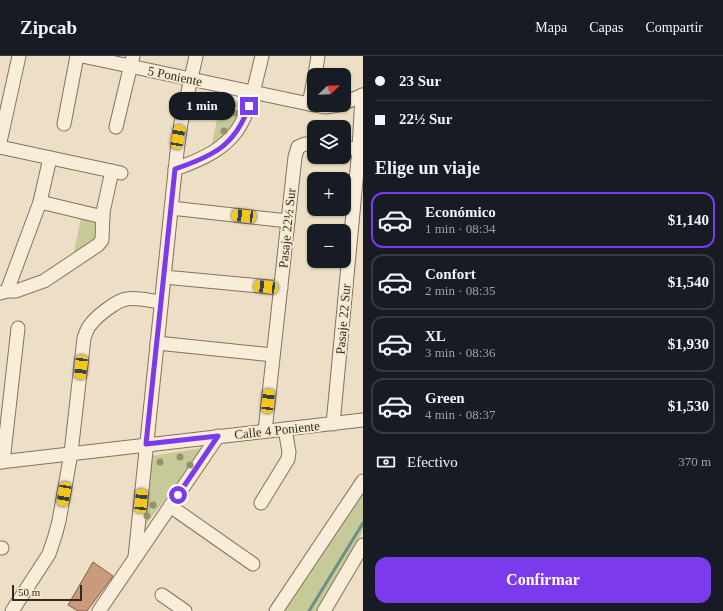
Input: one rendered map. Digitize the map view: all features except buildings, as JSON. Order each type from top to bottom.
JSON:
[{"type":"street","points":[[0,142],[4,106],[19,56]]},
{"type":"street","points":[[64,124],[77,56]]},
{"type":"street","name":"5 Poniente","points":[[82,56],[132,61],[191,79],[307,104]]},
{"type":"street","points":[[135,557],[175,169],[180,130],[196,56]]},
{"type":"street","points":[[175,169],[197,162],[209,156],[230,140],[243,122],[253,92],[262,56]]},
{"type":"street","points":[[316,68],[318,56]]},
{"type":"street","points":[[116,127],[132,61]]},
{"type":"street","points":[[351,100],[362,95]]},
{"type":"street","name":"Pasaje 22 Sur","points":[[333,424],[357,238],[362,95]]},
{"type":"street","name":"Pasaje 22½ Sur","points":[[265,431],[295,157],[298,147],[307,145]]},
{"type":"street","points":[[0,147],[117,172],[103,217],[102,240],[96,248],[44,281],[16,291],[4,292],[40,202],[50,158]]},
{"type":"street","points":[[351,148],[359,149]]},
{"type":"street","points":[[40,202],[103,217]]},
{"type":"street","points":[[171,208],[288,221]]},
{"type":"street","points":[[164,276],[281,288]]},
{"type":"street","points":[[12,611],[49,554],[59,521],[71,453],[84,338],[88,328],[94,320],[118,302],[132,299],[161,302]]},
{"type":"street","points":[[2,462],[18,328]]},
{"type":"street","points":[[157,343],[273,355]]},
{"type":"street","name":"Calle 4 Poniente","points":[[2,462],[146,444],[363,420]]},
{"type":"street","points":[[261,503],[287,462],[289,452],[285,429]]},
{"type":"street","points":[[99,611],[218,436]]},
{"type":"street","points":[[276,611],[363,481]]},
{"type":"street","points":[[170,506],[253,564]]},
{"type":"street","points":[[324,611],[358,562],[363,545]]},
{"type":"street","points":[[162,595],[185,611]]},
{"type":"green space","points":[[221,98],[246,102],[241,122],[211,150]]},
{"type":"green space","points":[[81,218],[99,221],[96,241],[73,256]]},
{"type":"green space","points":[[203,448],[145,526],[150,456]]},
{"type":"green space","points":[[363,494],[363,531],[318,611],[282,611]]},
{"type":"waterway","points":[[309,611],[363,523]]},
{"type":"route","points":[[178,495],[218,436],[146,444],[175,169],[197,162],[209,156],[230,140],[243,122],[249,106]]}]
